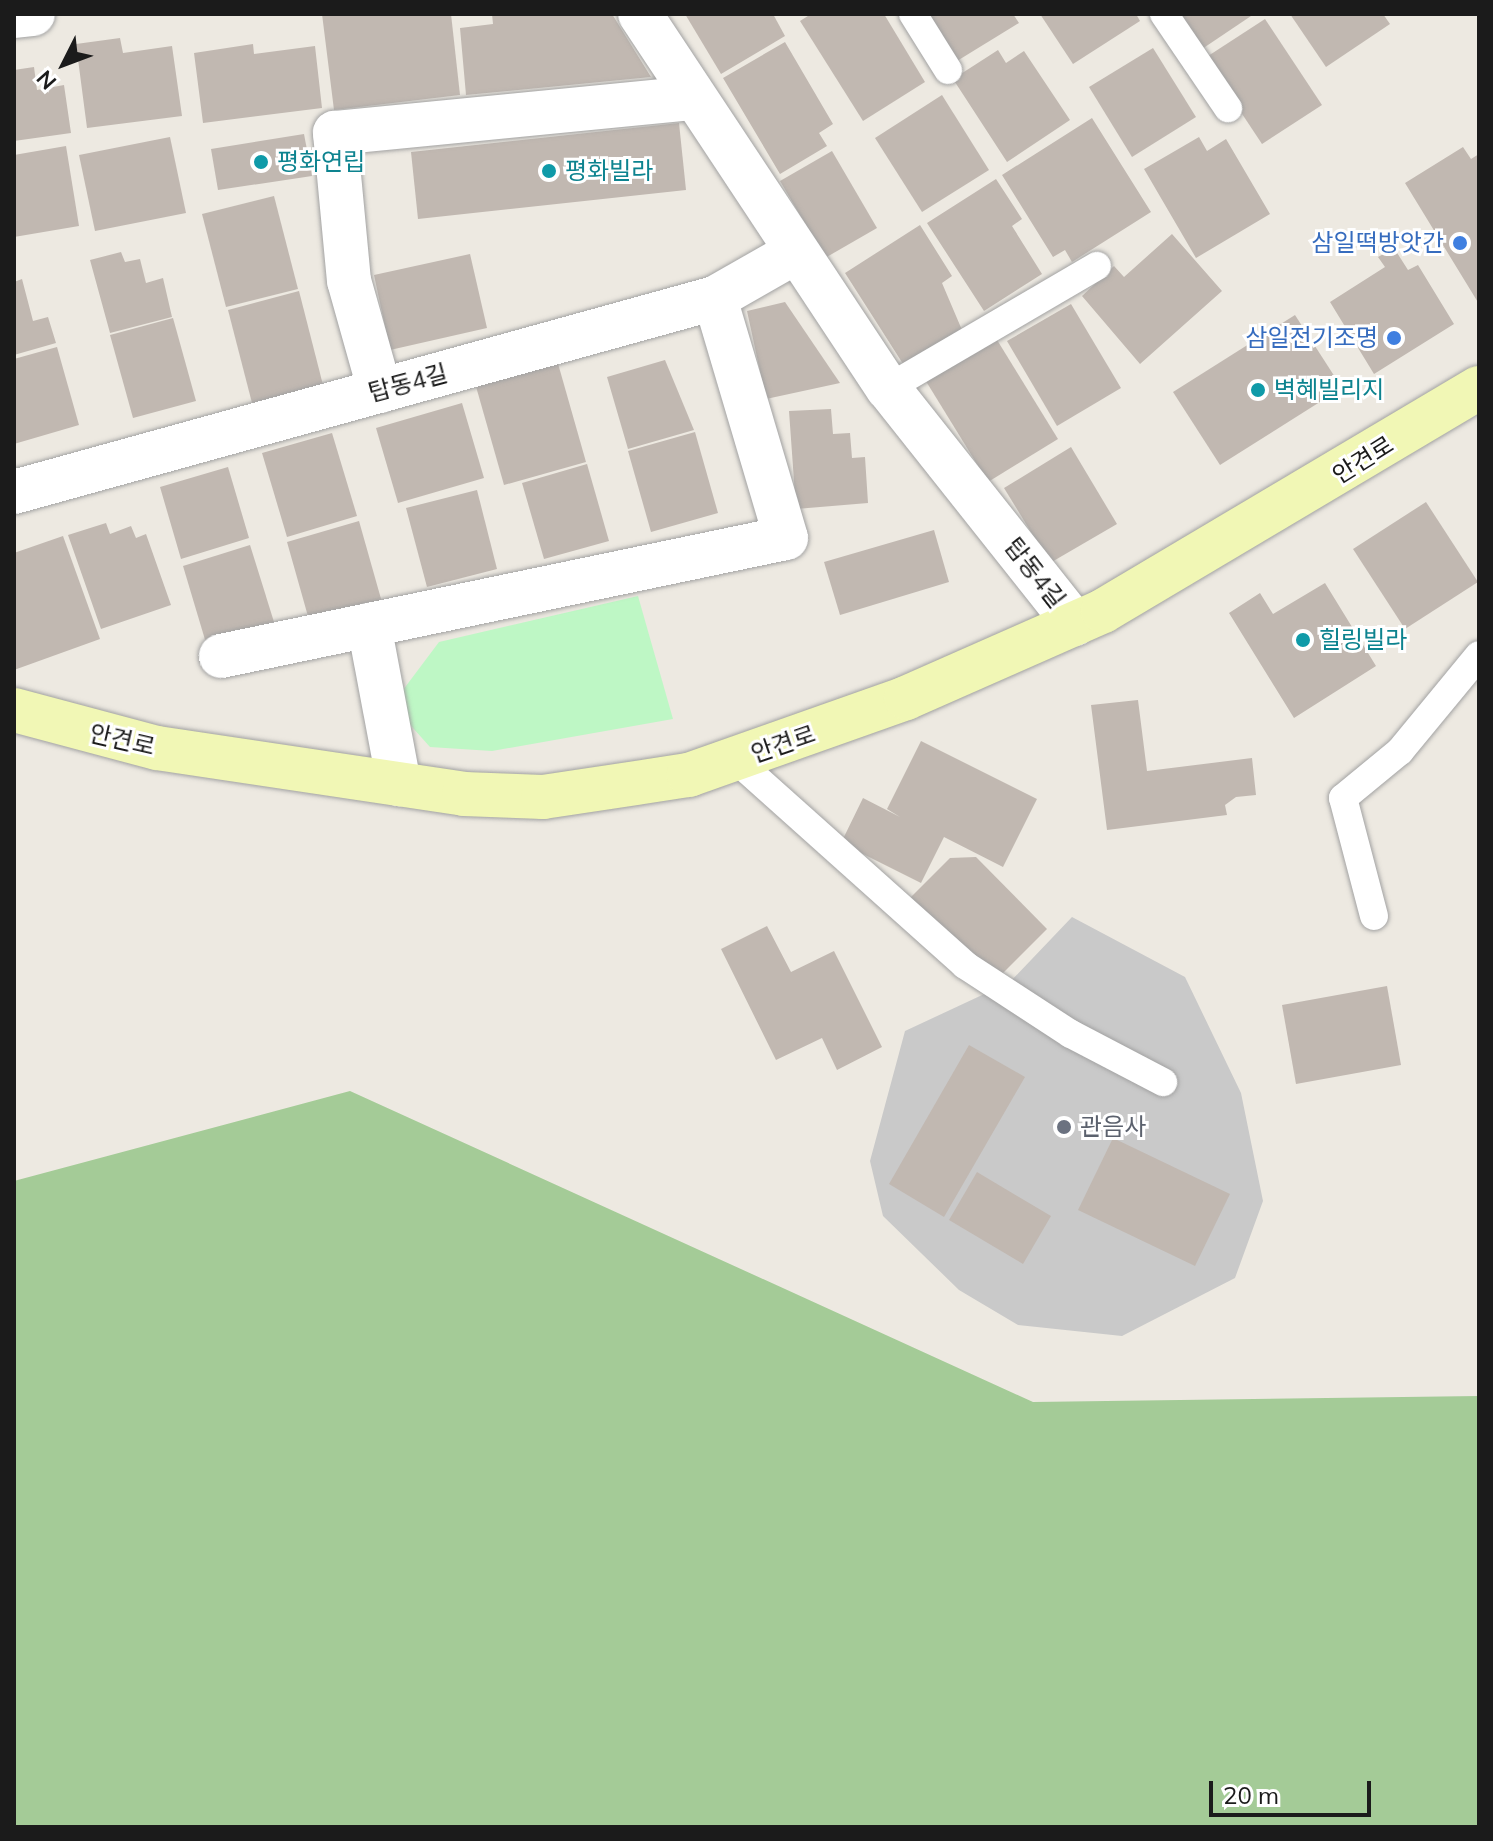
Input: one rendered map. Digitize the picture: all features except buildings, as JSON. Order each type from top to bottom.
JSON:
[{"type":"street","points":[[14,16],[33,14]]},
{"type":"street","name":"탑동4길","points":[[640,14],[794,253],[888,388],[1075,624]]},
{"type":"street","points":[[380,391],[349,281],[335,133],[692,98]]},
{"type":"street","name":"탑동4길","points":[[14,492],[715,298],[794,253]]},
{"type":"street","points":[[221,656],[786,538],[715,298]]},
{"type":"street","name":"안견로","points":[[14,710],[157,748],[399,784],[543,797],[619,789],[736,760],[1075,624],[1218,549],[1479,388]]},
{"type":"street","points":[[369,625],[399,784]]},
{"type":"lane","points":[[913,14],[948,70]]},
{"type":"lane","points":[[1164,14],[1228,108]]},
{"type":"lane","points":[[888,388],[1097,266]]},
{"type":"lane","points":[[1374,916],[1343,798],[1400,751],[1479,655]]},
{"type":"lane","points":[[736,760],[965,965],[1071,1034],[1163,1082]]},
{"type":"shaded area","name":"관음사","points":[[1072,917],[1185,977],[1241,1093],[1263,1201],[1235,1278],[1122,1336],[1018,1325],[959,1290],[883,1216],[870,1161],[905,1031],[1010,982]]},
{"type":"green space","points":[[638,596],[673,719],[492,751],[430,747],[404,718],[400,694],[439,642]]},
{"type":"green space","points":[[350,1091],[1033,1402],[1479,1396],[1479,1827],[14,1827],[14,1181]]},
{"type":"place","name":"평화연립","points":[[261,162]]},
{"type":"place","name":"평화빌라","points":[[549,171]]},
{"type":"place","name":"삼일떡방앗간","points":[[1460,243]]},
{"type":"place","name":"삼일전기조명","points":[[1394,338]]},
{"type":"place","name":"벽혜빌리지","points":[[1258,390]]},
{"type":"place","name":"힐링빌라","points":[[1303,640]]},
{"type":"place","name":"관음사","points":[[1064,1127]]}]
